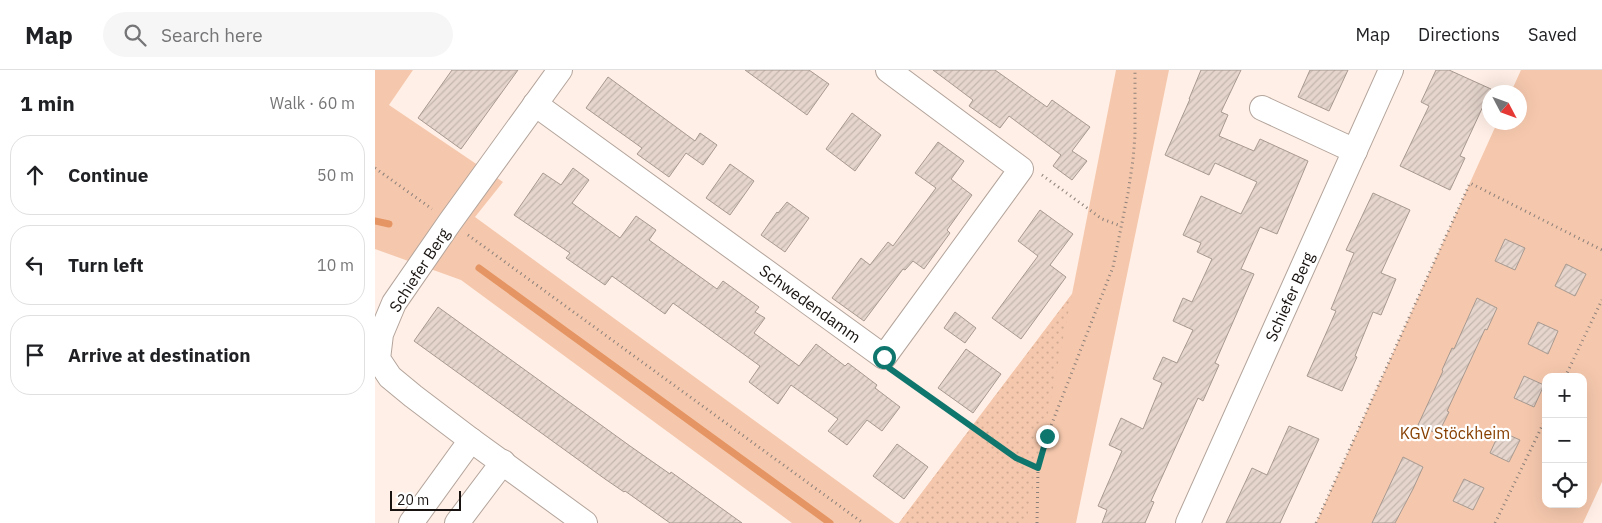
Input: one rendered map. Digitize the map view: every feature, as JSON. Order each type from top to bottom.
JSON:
[{"type":"street","name":"Schiefer Berg","points":[[561,70],[450,222],[394,303],[381,334],[378,359],[390,377],[471,440],[585,523]]},
{"type":"street","points":[[884,357],[1021,169],[888,70]]},
{"type":"street","name":"Schiefer Berg","points":[[1187,523],[1391,70]]},
{"type":"street","name":"Schwedendamm","points":[[535,104],[884,357]]},
{"type":"street","points":[[1262,108],[1355,151]]},
{"type":"street","points":[[411,523],[471,440]]},
{"type":"street","points":[[457,523],[503,462]]},
{"type":"path","points":[[1037,523],[1038,468],[1047,436],[1113,267],[1133,160],[1135,70]]},
{"type":"path","points":[[375,168],[863,523]]},
{"type":"path","points":[[1021,169],[1035,170],[1102,219],[1121,226]]},
{"type":"path","points":[[1316,523],[1470,183],[1602,250]]},
{"type":"path","points":[[1567,373],[1602,300]]},
{"type":"path","points":[[884,357],[889,368],[1016,458],[1038,468]]},
{"type":"path","points":[[1495,523],[1542,426]]},
{"type":"green space","points":[[375,70],[413,70],[389,105],[503,182],[475,217],[895,523],[792,523],[461,280],[375,249]]},
{"type":"green space","points":[[1116,70],[1169,70],[1076,523],[899,523],[1072,294]]},
{"type":"green space","name":"KGV Stöckheim","points":[[1521,70],[1602,70],[1602,482],[1583,523],[1316,523],[1494,130],[1527,130],[1527,85],[1514,85]]},
{"type":"green space","points":[[1072,294],[1026,523],[899,523]]},
{"type":"building","points":[[452,70],[518,70],[461,149],[418,118]]},
{"type":"building","points":[[745,70],[809,70],[829,84],[807,115]]},
{"type":"building","points":[[933,70],[995,70],[1047,107],[1052,100],[1090,127],[1072,151],[1087,161],[1072,180],[1053,166],[1061,155],[1009,116],[1000,128],[969,106],[973,100]]},
{"type":"building","points":[[1201,70],[1241,70],[1221,112],[1228,115],[1219,136],[1254,151],[1260,139],[1308,161],[1277,234],[1260,227],[1241,269],[1254,274],[1215,363],[1219,365],[1203,401],[1198,398],[1151,501],[1154,502],[1145,523],[1102,523],[1107,510],[1098,506],[1122,451],[1109,445],[1121,418],[1143,429],[1162,383],[1153,379],[1163,357],[1177,363],[1193,330],[1173,321],[1183,298],[1192,302],[1212,259],[1197,252],[1201,243],[1183,235],[1201,196],[1241,214],[1257,182],[1215,163],[1209,175],[1165,155]]},
{"type":"building","points":[[1310,70],[1348,70],[1329,111],[1298,97]]},
{"type":"building","points":[[1436,70],[1449,70],[1482,85],[1482,108],[1460,156],[1465,158],[1450,190],[1400,166],[1429,106],[1421,102]]},
{"type":"building","points":[[608,77],[695,141],[700,133],[717,145],[703,165],[686,153],[669,177],[637,154],[642,148],[586,108]]},
{"type":"building","points":[[852,113],[881,135],[855,171],[826,149]]},
{"type":"building","points":[[938,142],[964,161],[951,179],[972,195],[947,230],[950,233],[924,269],[913,261],[905,270],[903,269],[864,321],[832,298],[861,258],[870,265],[888,242],[893,246],[936,188],[915,173]]},
{"type":"building","points":[[730,164],[754,181],[730,215],[706,198]]},
{"type":"building","points":[[573,168],[589,180],[572,203],[620,238],[636,216],[656,230],[649,240],[717,289],[723,281],[759,307],[755,312],[765,318],[754,333],[799,366],[816,344],[845,366],[848,363],[877,385],[875,388],[900,407],[882,431],[867,420],[847,445],[828,431],[838,419],[791,385],[778,404],[749,382],[760,366],[673,303],[665,314],[612,276],[605,285],[566,258],[570,253],[514,215],[543,173],[561,185]]},
{"type":"building","points":[[1373,193],[1410,210],[1381,273],[1396,279],[1381,315],[1373,312],[1355,356],[1357,357],[1342,391],[1307,376],[1336,311],[1331,309],[1354,253],[1346,250]]},
{"type":"building","points":[[787,202],[809,218],[785,252],[761,235],[777,212]]},
{"type":"building","points":[[1040,210],[1073,234],[1050,265],[1066,277],[1021,339],[992,318],[1038,256],[1018,241]]},
{"type":"building","points":[[1505,239],[1525,248],[1515,270],[1495,261]]},
{"type":"building","points":[[1566,264],[1586,274],[1575,296],[1555,286]]},
{"type":"building","points":[[1477,298],[1497,308],[1487,330],[1485,329],[1438,434],[1418,425],[1452,348],[1454,349]]},
{"type":"building","points":[[438,307],[630,446],[670,474],[671,472],[742,523],[670,523],[605,479],[414,341]]},
{"type":"building","points":[[955,312],[976,328],[965,343],[944,328]]},
{"type":"building","points":[[1538,322],[1558,331],[1548,354],[1528,344]]},
{"type":"building","points":[[966,349],[1001,374],[973,413],[938,388]]},
{"type":"building","points":[[1524,376],[1542,384],[1542,389],[1534,407],[1514,398]]},
{"type":"building","points":[[1289,426],[1319,439],[1280,523],[1226,523],[1252,468],[1267,475]]},
{"type":"building","points":[[1500,431],[1520,440],[1509,462],[1490,453]]},
{"type":"building","points":[[897,444],[928,467],[904,499],[873,476]]},
{"type":"building","points":[[1403,457],[1423,467],[1413,489],[1395,523],[1372,523]]},
{"type":"building","points":[[1464,479],[1484,488],[1473,510],[1453,501]]},
{"type":"waterway","points":[[375,221],[389,224]]},
{"type":"waterway","points":[[479,268],[830,523]]},
{"type":"route","points":[[884,357],[889,368],[1016,458],[1038,468],[1047,436]]}]
